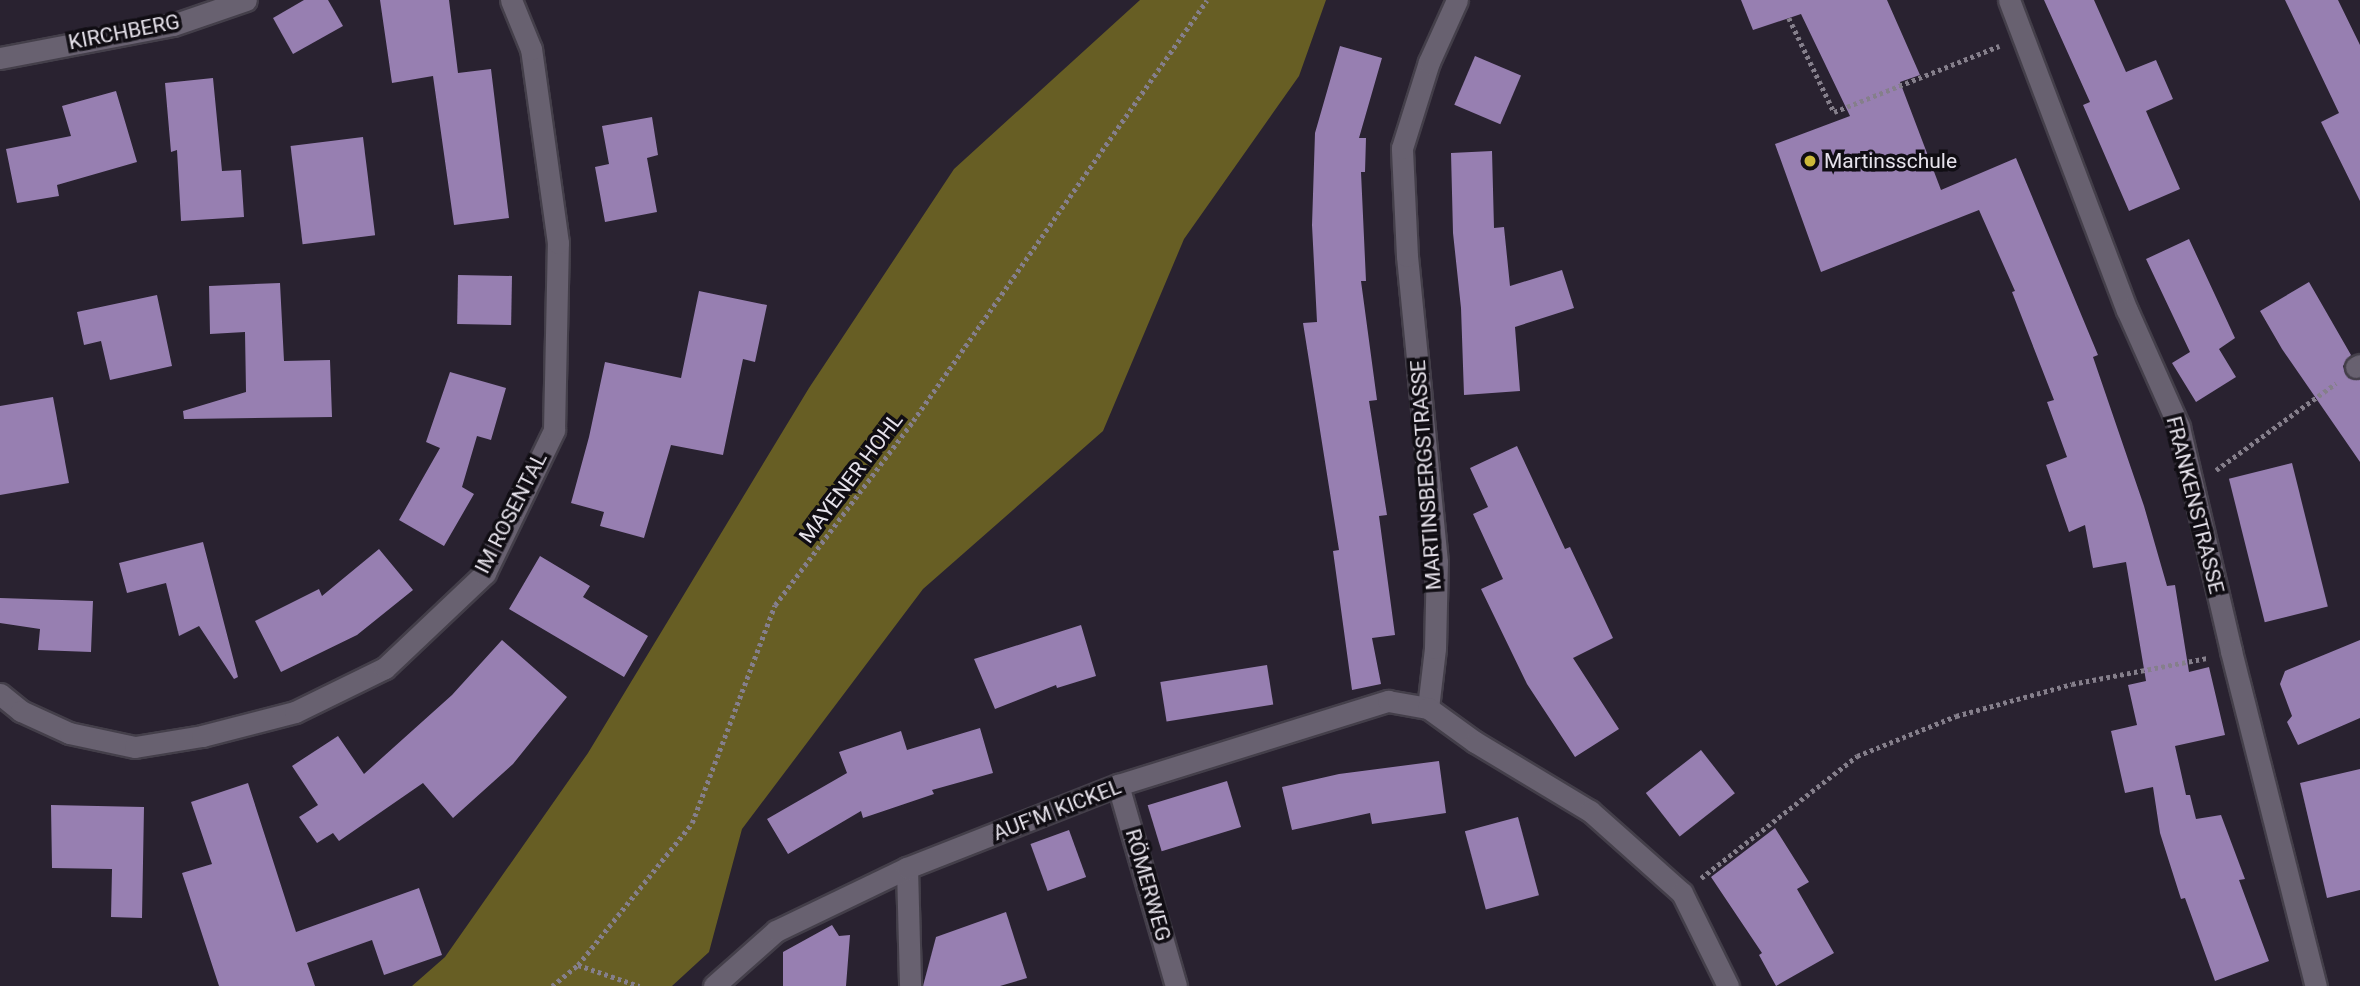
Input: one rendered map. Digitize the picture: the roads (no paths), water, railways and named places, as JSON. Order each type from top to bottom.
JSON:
[{"type":"street","name":"KIRCHBERG","points":[[0,58],[173,25],[246,0]]},
{"type":"street","name":"IM ROSENTAL","points":[[0,694],[22,711],[69,733],[135,747],[202,736],[295,712],[385,668],[485,573],[554,430],[558,243],[531,49],[510,0]]},
{"type":"street","name":"MARTINSBERGSTRASSE","points":[[1428,708],[1435,648],[1437,562],[1407,256],[1402,148],[1429,62],[1457,0]]},
{"type":"street","name":"FRANKENSTRASSE","points":[[2008,0],[2127,310],[2179,427],[2231,651],[2316,986]]},
{"type":"street","name":"AUF'M KICKEL","points":[[714,986],[776,931],[906,868],[1118,785],[1388,701],[1428,708]]},
{"type":"street","points":[[1428,708],[1475,742],[1590,811],[1682,893],[1728,986]]},
{"type":"street","name":"RÖMERWEG","points":[[1118,785],[1176,986]]},
{"type":"street","points":[[906,868],[909,986]]},
{"type":"place","name":"Martinsschule","points":[[1810,161]]}]
